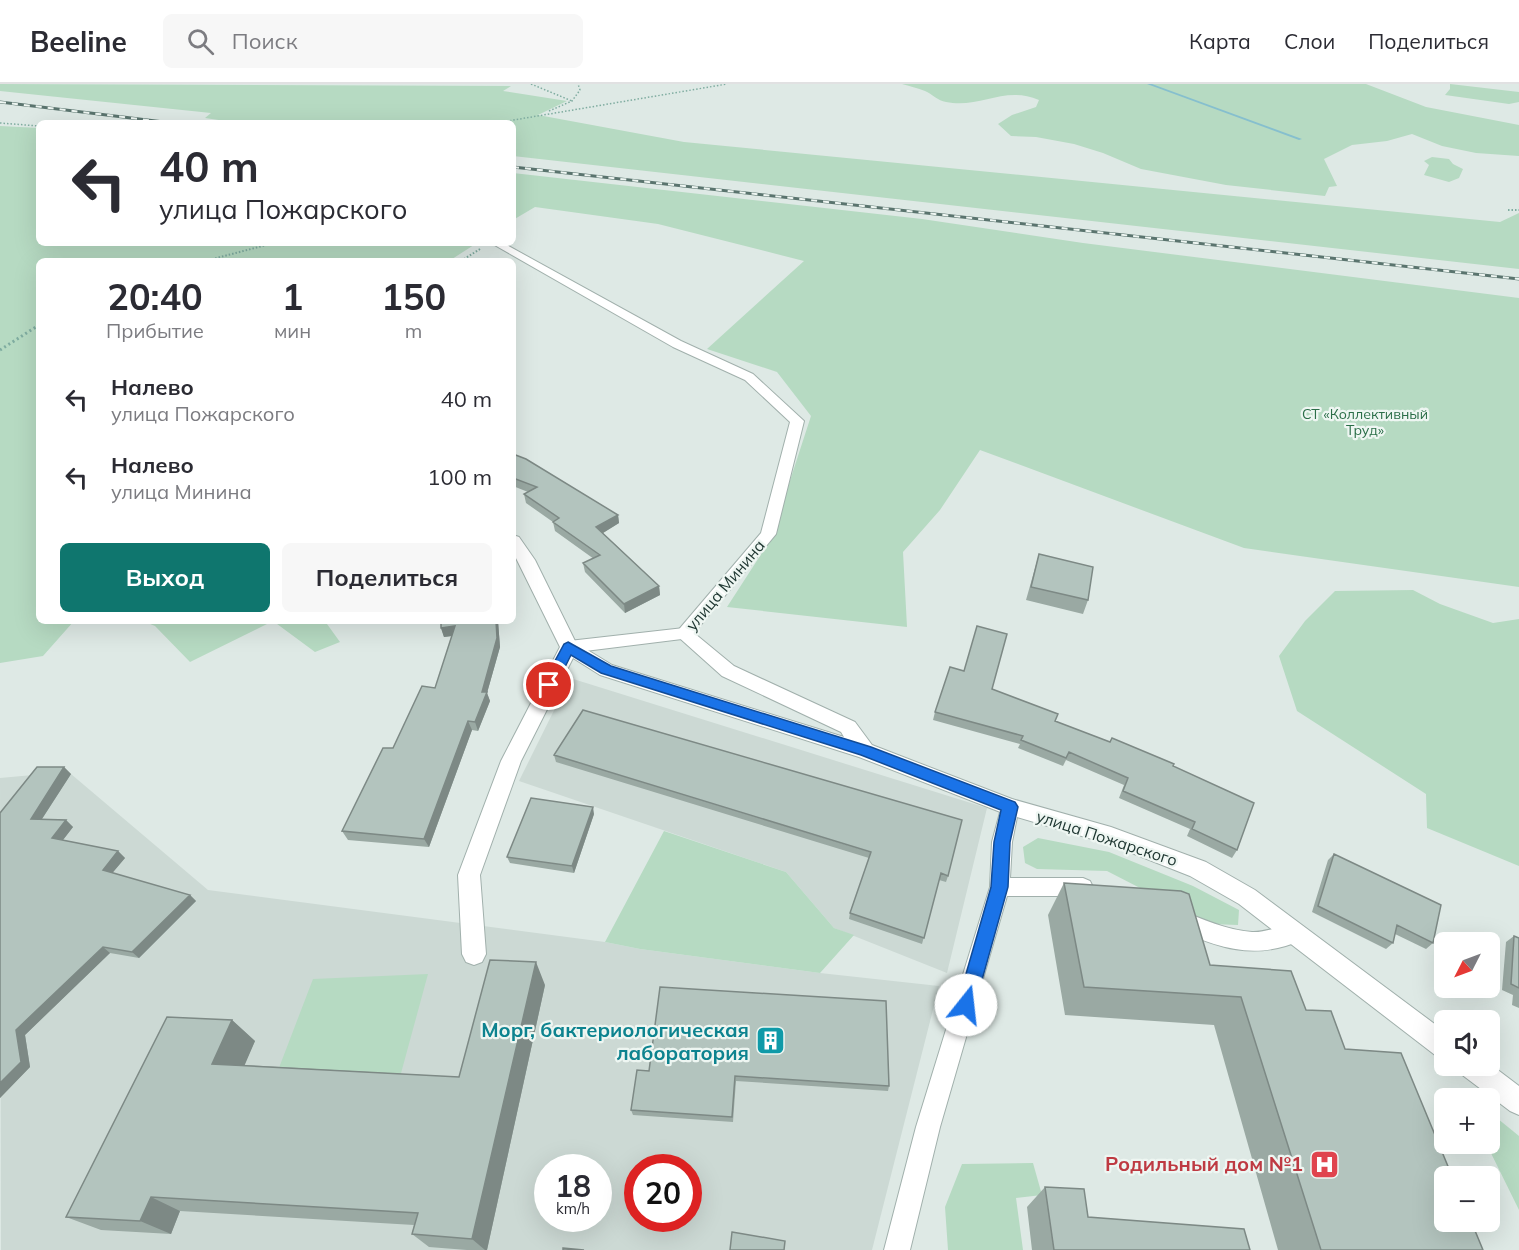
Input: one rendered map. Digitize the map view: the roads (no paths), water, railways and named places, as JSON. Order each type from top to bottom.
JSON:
[{"type":"street","name":"улица Минина","points":[[500,246],[677,344],[749,377],[797,421],[768,534],[684,634],[728,671],[848,727],[865,751]]},
{"type":"street","points":[[474,954],[469,875],[511,761],[568,647],[527,560],[516,544]]},
{"type":"street","name":"улица Пожарского","points":[[568,647],[606,670],[865,751],[1010,807],[1111,836],[1198,869],[1247,897],[1434,1038]]},
{"type":"street","points":[[1485,1076],[1519,1102]]},
{"type":"lane","points":[[568,647],[684,634]]},
{"type":"lane","points":[[897,1250],[928,1127],[1000,887],[1002,842],[1010,807]]},
{"type":"lane","points":[[1000,887],[1102,888]]},
{"type":"lane","points":[[1163,912],[1212,936],[1264,942],[1285,939],[1295,933]]},
{"type":"waterway","points":[[1149,84],[1300,139]]},
{"type":"waterway","points":[[1264,84],[1269,85]]},
{"type":"railway","points":[[0,102],[147,120]]},
{"type":"railway","points":[[516,167],[1519,279]]},
{"type":"place","name":"Морг, бактериологическая лаборатория","points":[[770,1041]]},
{"type":"place","name":"Родильный дом №1","points":[[1324,1164]]},
{"type":"park label","name":"СТ «Коллективный Труд»","points":[[1365,422]]}]
